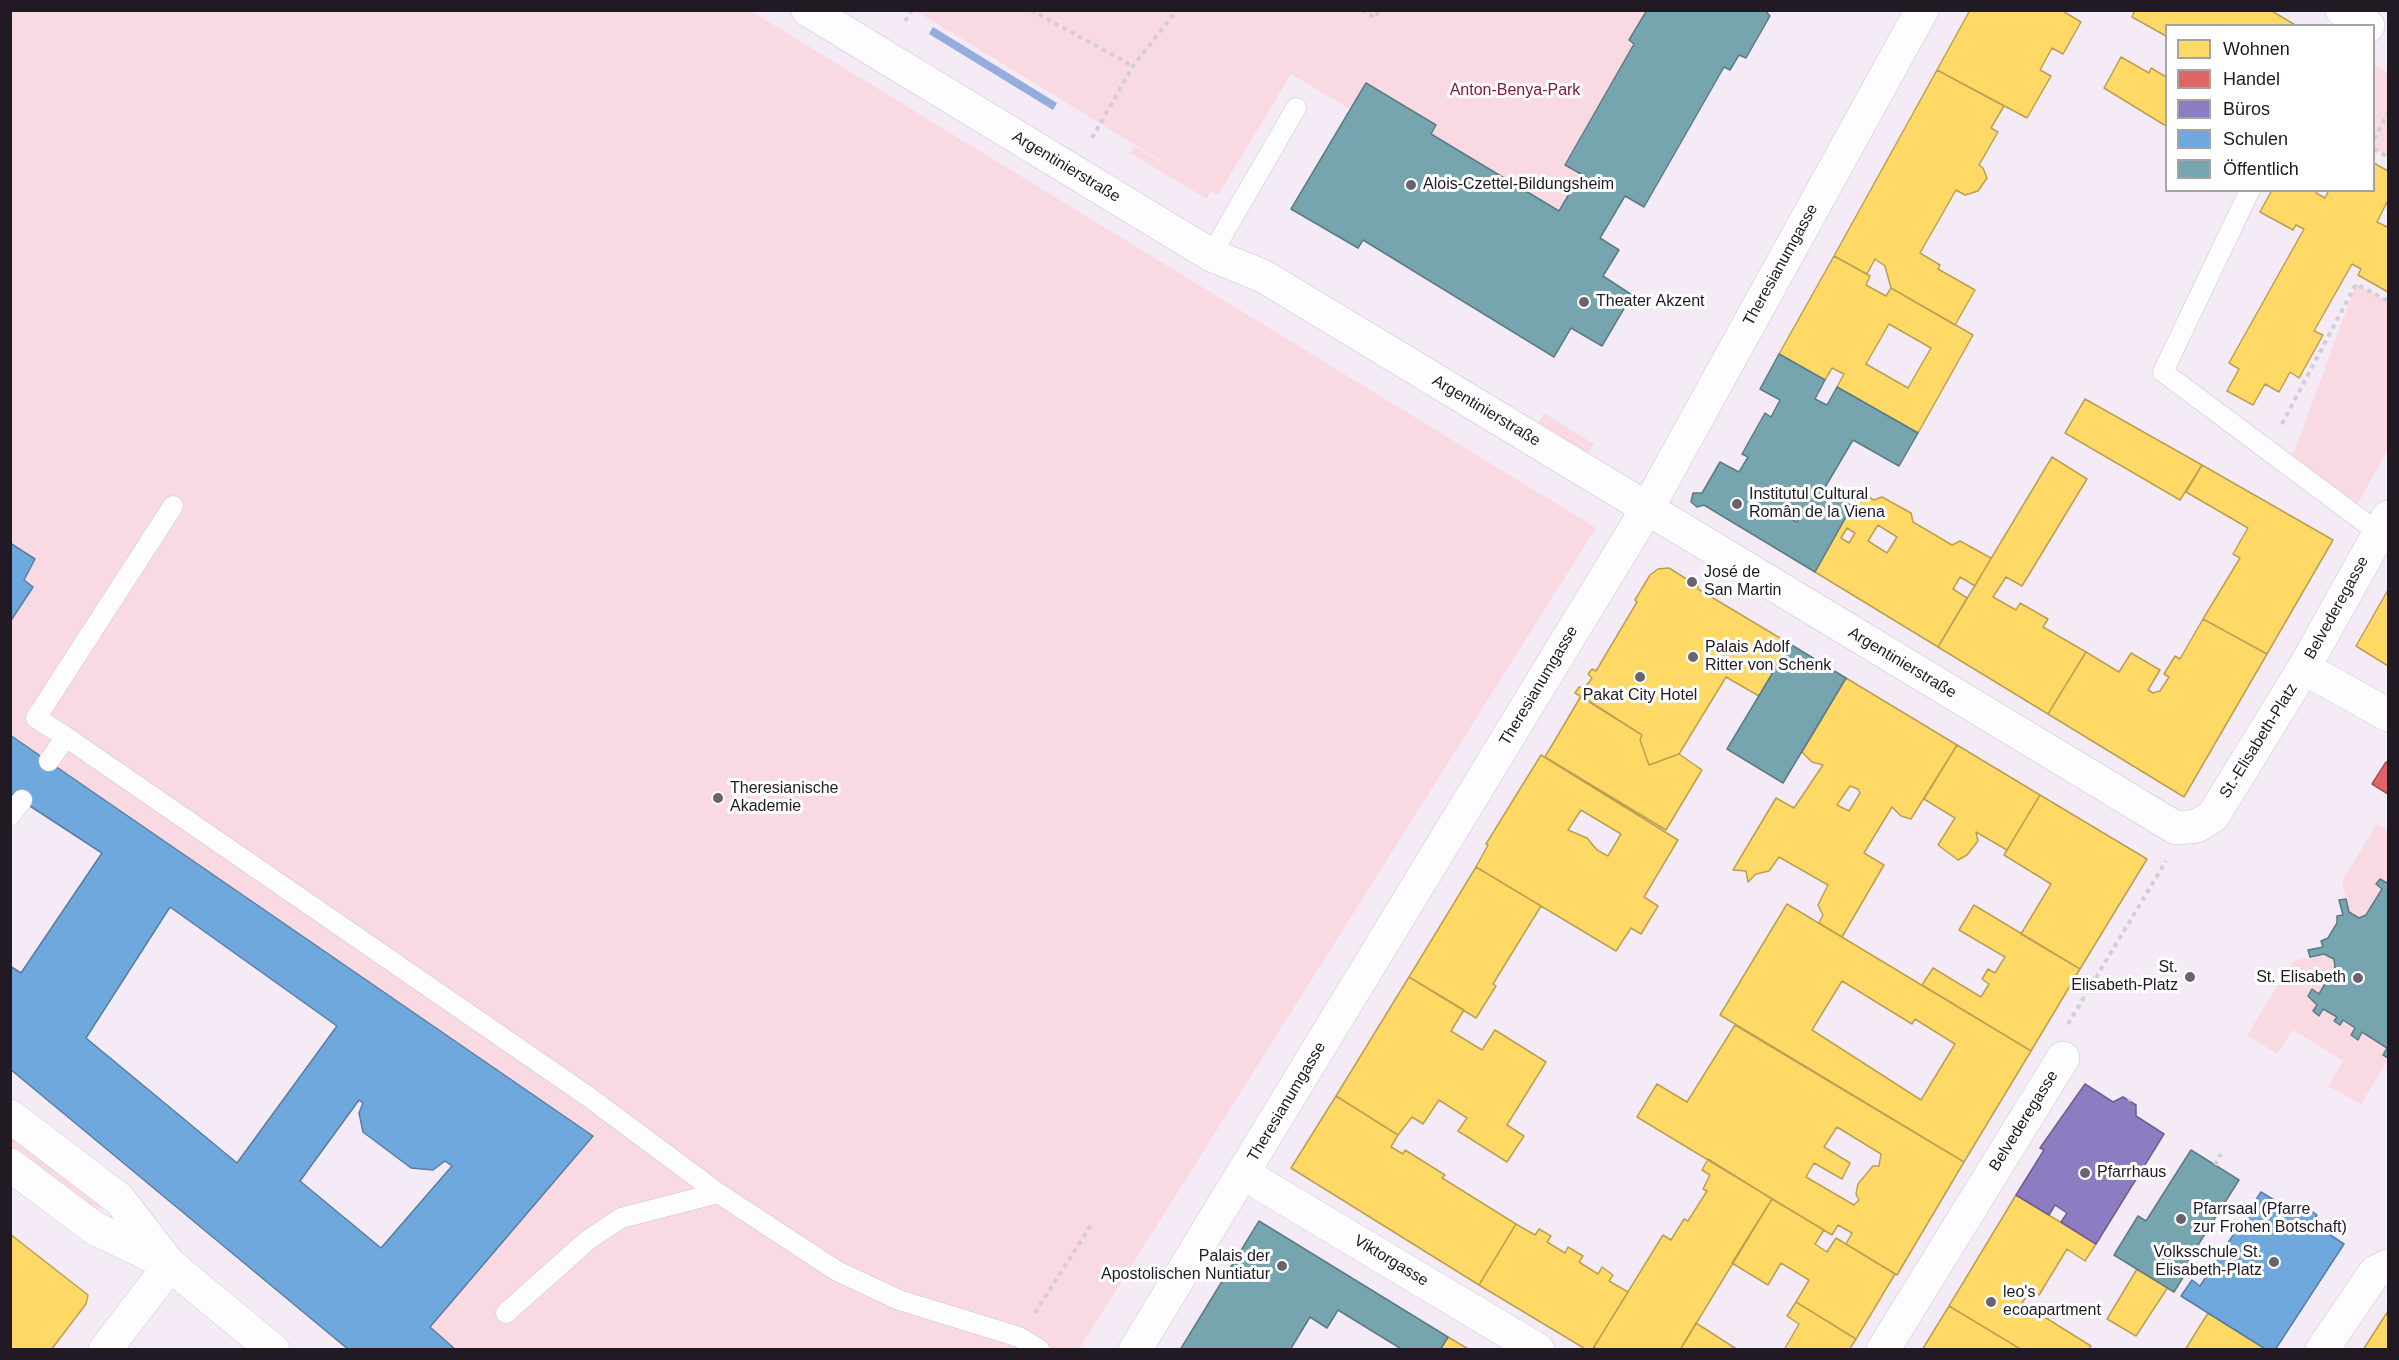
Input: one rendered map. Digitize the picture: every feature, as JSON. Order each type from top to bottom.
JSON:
[{"type":"street","name":"Argentinierstraße","points":[[808,10],[1211,255],[1263,276],[1647,509],[2174,823]]},
{"type":"street","name":"Theresianumgasse","points":[[1135,1350],[1647,509],[1922,10]]},
{"type":"street","points":[[2341,10],[2365,24]]},
{"type":"street","points":[[2375,29],[2388,37]]},
{"type":"street","name":"Belvederegasse","points":[[2304,668],[2384,525]]},
{"type":"street","name":"St.-Elisabeth-Platz","points":[[2174,823],[2213,816],[2304,668],[2388,715]]},
{"type":"street","name":"Belvederegasse","points":[[1883,1350],[2063,1058]]},
{"type":"street","points":[[10,1116],[118,1199],[170,1264],[273,1350]]},
{"type":"street","points":[[10,1165],[94,1228],[170,1264]]},
{"type":"street","name":"Viktorgasse","points":[[1244,1174],[1538,1350]]},
{"type":"street","points":[[105,1350],[170,1264]]},
{"type":"street","points":[[2322,1350],[2382,1269]]},
{"type":"lane","points":[[2332,24],[2341,10]]},
{"type":"lane","points":[[1211,255],[1296,108]]},
{"type":"lane","points":[[2249,192],[2163,372],[2268,451],[2384,525]]},
{"type":"lane","points":[[173,506],[36,718],[585,1095],[718,1193],[837,1271],[899,1300],[1019,1337],[1040,1350]]},
{"type":"lane","points":[[49,761],[66,737]]},
{"type":"lane","points":[[10,816],[22,800]]},
{"type":"lane","points":[[506,1313],[588,1240],[621,1218],[718,1193]]},
{"type":"path","points":[[905,21],[912,10]]},
{"type":"path","points":[[1031,10],[1133,66]]},
{"type":"path","points":[[1092,138],[1133,66],[1177,10]]},
{"type":"path","points":[[1362,10],[1375,18],[1379,10]]},
{"type":"path","points":[[2375,136],[2388,113]]},
{"type":"path","points":[[2268,451],[2356,284],[2388,301]]},
{"type":"path","name":"Belvederegasse","points":[[2063,1058],[2061,1035],[2174,823]]},
{"type":"path","points":[[2215,1165],[2221,1154]]},
{"type":"path","points":[[1019,1337],[1091,1226]]},
{"type":"green space","name":"Theresianische Akademie","points":[[11,11],[751,11],[1596,528],[1079,1349],[456,1349],[430,1327],[592,1136],[11,735],[10,622],[33,587],[24,580],[35,559],[10,543]]},
{"type":"green space","name":"Anton-Benya-Park","points":[[916,11],[1647,11],[1629,40],[1634,44],[1566,165],[1581,174],[1559,211],[1431,134],[1436,125],[1366,83],[1350,109],[1291,74],[1218,195],[1211,191],[1207,199],[1130,153],[1134,146],[1178,171]]},
{"type":"green space","points":[[2375,65],[2388,73],[2388,157],[2375,149]]},
{"type":"green space","points":[[2356,284],[2388,301],[2388,449],[2352,514],[2289,466]]},
{"type":"green space","points":[[1544,413],[1594,444],[1587,455],[1537,425]]},
{"type":"green space","points":[[2377,824],[2388,831],[2388,881],[2387,883],[2380,879],[2377,884],[2382,889],[2366,915],[2359,918],[2349,912],[2342,881]]},
{"type":"green space","points":[[2324,954],[2334,959],[2335,967],[2319,994],[2312,989],[2313,1003],[2317,1005],[2313,1011],[2319,1015],[2323,1009],[2337,1017],[2334,1021],[2339,1025],[2343,1020],[2355,1028],[2351,1035],[2357,1040],[2362,1032],[2387,1048],[2383,1055],[2388,1060],[2361,1104],[2328,1086],[2343,1061],[2293,1030],[2277,1054],[2247,1035],[2293,961]]},
{"type":"green space","points":[[10,1134],[103,1205],[94,1215],[11,1150]]},
{"type":"water","points":[[933,27],[1057,103],[1053,110],[929,34]]},
{"type":"building: Wohnen","points":[[1970,10],[2061,10],[2081,22],[2063,54],[2052,48],[2040,70],[2051,76],[2027,118],[1937,70]]},
{"type":"building: Wohnen","points":[[2135,10],[2270,10],[2294,24],[2165,24],[2165,35],[2132,17]]},
{"type":"building: Wohnen","points":[[2121,57],[2149,73],[2151,68],[2165,76],[2165,125],[2104,88]]},
{"type":"building: Wohnen","points":[[1937,70],[2004,106],[1991,128],[1998,132],[1979,165],[1983,168],[1987,178],[1978,191],[1965,195],[1956,190],[1920,253],[1940,265],[1938,269],[1975,290],[1955,325],[1891,288],[1885,266],[1875,259],[1867,274],[1834,256]]},
{"type":"building: Wohnen","points":[[2375,164],[2388,171],[2388,200],[2377,222],[2387,227],[2388,224],[2388,292],[2358,275],[2361,269],[2352,264],[2314,331],[2323,335],[2299,378],[2290,372],[2279,392],[2265,384],[2253,405],[2227,391],[2239,369],[2229,363],[2304,229],[2296,225],[2293,230],[2260,212],[2271,192],[2317,192],[2325,198],[2328,192],[2375,192]]},
{"type":"building: Wohnen","points":[[1834,256],[1870,276],[1866,285],[1886,296],[1891,288],[1973,335],[1918,433],[1837,387],[1844,374],[1832,368],[1825,380],[1779,354]],"holes":[[[1889,324],[1931,348],[1908,388],[1866,364]]]},
{"type":"building: Wohnen","points":[[2085,399],[2202,465],[2180,500],[2065,433]]},
{"type":"building: Wohnen","points":[[2052,457],[2087,479],[2022,586],[2006,577],[1993,597],[2016,610],[2020,603],[2048,619],[2043,627],[2086,652],[2048,714],[1938,647]]},
{"type":"building: Wohnen","points":[[2202,465],[2333,540],[2267,654],[2203,619],[2240,558],[2233,554],[2248,528],[2186,492]]},
{"type":"building: Wohnen","points":[[1860,492],[1874,500],[1882,497],[1911,513],[1913,522],[1952,545],[1960,541],[1991,558],[1975,586],[1960,577],[1953,589],[1967,598],[1938,647],[1815,572]],"holes":[[[1878,525],[1897,537],[1887,553],[1868,541]],[[1847,528],[1855,533],[1849,543],[1841,538]]]},
{"type":"building: Wohnen","name":"Palais Adolf Ritter von Schenk","points":[[1669,568],[1698,586],[1698,589],[1790,644],[1759,696],[1726,677],[1679,754],[1649,765],[1640,740],[1642,735],[1575,693],[1579,687],[1584,689],[1592,678],[1588,674],[1592,669],[1596,671],[1637,602],[1635,600],[1650,575],[1658,569]]},
{"type":"building: Wohnen","points":[[2388,590],[2388,666],[2356,646]]},
{"type":"building: Wohnen","points":[[2203,619],[2267,654],[2184,797],[2048,714],[2086,652],[2119,672],[2131,653],[2160,670],[2148,690],[2153,693],[2160,691],[2169,677],[2164,674],[2175,656],[2180,659]]},
{"type":"building: Wohnen","points":[[1846,678],[1957,745],[1911,819],[1901,816],[1892,807],[1864,853],[1884,865],[1842,937],[1819,923],[1823,915],[1818,905],[1828,885],[1779,857],[1769,871],[1756,874],[1748,882],[1746,871],[1733,870],[1776,798],[1794,808],[1823,765],[1812,762],[1802,752]],"holes":[[[1850,786],[1858,789],[1860,793],[1849,811],[1837,805]]]},
{"type":"building: Wohnen","points":[[1581,696],[1642,735],[1640,740],[1649,765],[1679,754],[1702,770],[1666,830],[1545,757]]},
{"type":"building: Wohnen","points":[[1957,745],[2040,795],[2007,850],[1976,832],[1978,841],[1967,855],[1958,860],[1938,845],[1955,818],[1924,799]]},
{"type":"building: Wohnen","points":[[1541,755],[1678,840],[1644,897],[1658,906],[1641,934],[1631,928],[1616,951],[1476,867],[1488,845],[1486,844]],"holes":[[[1581,810],[1621,834],[1608,856],[1597,850],[1587,838],[1568,830]]]},
{"type":"building: Wohnen","points":[[2040,795],[2147,859],[2080,969],[2021,934],[2051,884],[2004,855]]},
{"type":"building: Wohnen","points":[[1476,867],[1541,906],[1493,984],[1496,986],[1476,1018],[1409,977]]},
{"type":"building: Wohnen","points":[[1787,904],[2031,1051],[1964,1162],[1720,1015]],"holes":[[[1842,981],[1912,1024],[1915,1019],[1955,1044],[1921,1100],[1812,1030]]]},
{"type":"building: Wohnen","points":[[1974,905],[2080,969],[2031,1051],[1922,985],[1933,968],[1981,997],[1989,984],[1982,979],[1988,969],[1995,973],[2005,957],[1959,930]]},
{"type":"building: Wohnen","points":[[1409,977],[1464,1010],[1451,1031],[1482,1050],[1495,1030],[1546,1062],[1507,1125],[1524,1136],[1507,1162],[1458,1131],[1467,1118],[1439,1100],[1423,1124],[1412,1117],[1398,1135],[1336,1096]]},
{"type":"building: Wohnen","points":[[1735,1025],[1964,1162],[1897,1275],[1846,1244],[1852,1233],[1838,1225],[1832,1235],[1637,1117],[1657,1084],[1687,1102]],"holes":[[[1837,1127],[1881,1154],[1879,1166],[1873,1166],[1858,1184],[1856,1194],[1859,1200],[1854,1205],[1806,1177],[1814,1163],[1842,1179],[1850,1163],[1824,1147]]]},
{"type":"building: Wohnen","points":[[1336,1096],[1398,1135],[1391,1147],[1403,1154],[1405,1150],[1445,1175],[1442,1178],[1516,1224],[1479,1285],[1291,1168]]},
{"type":"building: Wohnen","points":[[1708,1159],[1772,1199],[1680,1350],[1597,1350],[1594,1347],[1663,1235],[1671,1240],[1684,1219],[1688,1221],[1707,1191],[1703,1189],[1710,1175],[1702,1170]]},
{"type":"building: Wohnen","points":[[2016,1195],[2096,1244],[2085,1261],[2067,1249],[2039,1295],[2031,1289],[2022,1303],[2091,1346],[2088,1350],[2022,1350],[1949,1306]]},
{"type":"building: Wohnen","points":[[1772,1199],[1824,1230],[1815,1244],[1827,1252],[1836,1238],[1895,1274],[1856,1339],[1796,1302],[1809,1280],[1781,1263],[1768,1285],[1732,1263]]},
{"type":"building: Wohnen","points":[[1516,1224],[1535,1235],[1539,1229],[1551,1236],[1547,1242],[1565,1253],[1568,1247],[1583,1256],[1579,1262],[1598,1274],[1602,1267],[1613,1275],[1609,1281],[1628,1292],[1592,1350],[1587,1350],[1479,1285]]},
{"type":"building: Wohnen","points":[[10,1234],[88,1295],[86,1304],[51,1350],[10,1350]]},
{"type":"building: Wohnen","points":[[2137,1269],[2168,1287],[2136,1336],[2107,1319]]},
{"type":"building: Wohnen","points":[[1796,1302],[1856,1339],[1849,1350],[1784,1350],[1799,1324],[1787,1316]]},
{"type":"building: Wohnen","points":[[1949,1306],[2022,1350],[1922,1350]]},
{"type":"building: Wohnen","points":[[2388,1311],[2388,1350],[2363,1350]]},
{"type":"building: Wohnen","points":[[2208,1313],[2267,1350],[2185,1350]]},
{"type":"building: Wohnen","points":[[1696,1323],[1738,1350],[1680,1350]]},
{"type":"building: Wohnen","points":[[1448,1337],[1470,1350],[1440,1350]]},
{"type":"building: Handel","points":[[2386,762],[2388,763],[2388,794],[2372,784]]},
{"type":"building: Büros","name":"Pfarrhaus","points":[[2085,1084],[2113,1102],[2123,1097],[2136,1105],[2136,1116],[2164,1134],[2096,1244],[2061,1222],[2067,1213],[2055,1205],[2049,1215],[2016,1195],[2044,1150],[2040,1148]]},
{"type":"building: Schulen","points":[[10,543],[35,559],[24,580],[33,587],[10,622]]},
{"type":"building: Schulen","points":[[10,735],[593,1136],[430,1327],[456,1350],[349,1350],[10,1069],[10,966],[21,973],[102,853],[10,793]],"holes":[[[170,907],[337,1026],[237,1163],[86,1038]],[[359,1100],[363,1103],[359,1113],[363,1132],[411,1168],[433,1170],[445,1161],[452,1166],[381,1248],[300,1181]]]},
{"type":"building: Schulen","name":"Volksschule St. Elisabeth-Platz","points":[[2261,1192],[2294,1212],[2299,1204],[2309,1209],[2317,1215],[2312,1223],[2344,1244],[2275,1350],[2267,1350],[2181,1296],[2192,1280],[2200,1286]]},
{"type":"building: Öffentlich","name":"Alois-Czettel-Bildungsheim","points":[[1647,10],[1765,10],[1770,16],[1746,58],[1739,55],[1730,70],[1724,67],[1644,207],[1625,196],[1600,238],[1619,250],[1603,276],[1632,295],[1602,346],[1571,328],[1554,357],[1363,240],[1358,248],[1291,209],[1366,83],[1436,125],[1431,134],[1559,211],[1581,174],[1565,165],[1634,44],[1629,40]]},
{"type":"building: Öffentlich","points":[[1779,354],[1825,380],[1815,399],[1827,405],[1837,387],[1918,433],[1899,466],[1853,440],[1824,489],[1852,506],[1815,572],[1704,505],[1697,507],[1691,502],[1693,493],[1702,493],[1720,462],[1739,472],[1748,457],[1742,454],[1765,413],[1771,417],[1780,400],[1760,389]],"holes":[[[1793,505],[1803,511],[1797,522],[1786,516]]]},
{"type":"building: Öffentlich","points":[[1790,644],[1846,678],[1783,783],[1727,749]]},
{"type":"building: Öffentlich","name":"St. Elisabeth","points":[[2380,879],[2387,883],[2388,881],[2388,1058],[2383,1055],[2387,1048],[2362,1032],[2358,1040],[2351,1035],[2355,1028],[2343,1020],[2340,1025],[2334,1021],[2337,1017],[2323,1009],[2319,1016],[2313,1011],[2317,1005],[2308,996],[2312,989],[2319,994],[2335,967],[2334,959],[2324,954],[2310,957],[2308,950],[2323,947],[2321,941],[2328,938],[2337,923],[2337,916],[2343,915],[2339,900],[2346,899],[2349,912],[2359,918],[2366,915],[2382,889],[2376,884]]},
{"type":"building: Öffentlich","name":"Pfarrsaal (Pfarre zur Frohen Botschaft)","points":[[2191,1150],[2239,1180],[2188,1261],[2192,1263],[2174,1292],[2114,1255],[2138,1216],[2146,1221]]},
{"type":"building: Öffentlich","name":"Palais der Apostolischen Nuntiatur","points":[[1259,1221],[1448,1337],[1440,1350],[1403,1350],[1338,1310],[1327,1328],[1310,1317],[1290,1350],[1180,1350]]},
{"type":"place","name":"Alois-Czettel-Bildungsheim","points":[[1411,185]]},
{"type":"place","name":"Theater Akzent","points":[[1584,302]]},
{"type":"place","name":"Institutul Cultural Român de la Viena","points":[[1737,504]]},
{"type":"place","name":"José de San Martin","points":[[1692,582]]},
{"type":"place","name":"Palais Adolf Ritter von Schenk","points":[[1693,657]]},
{"type":"place","name":"Pakat City Hotel","points":[[1640,677]]},
{"type":"place","name":"Theresianische Akademie","points":[[718,798]]},
{"type":"place","name":"St. Elisabeth-Platz","points":[[2190,977]]},
{"type":"place","name":"St. Elisabeth","points":[[2358,978]]},
{"type":"place","name":"Pfarrhaus","points":[[2085,1173]]},
{"type":"place","name":"Pfarrsaal (Pfarre zur Frohen Botschaft)","points":[[2181,1219]]},
{"type":"place","name":"Volksschule St. Elisabeth-Platz","points":[[2274,1262]]},
{"type":"place","name":"Palais der Apostolischen Nuntiatur","points":[[1282,1266]]},
{"type":"place","name":"leo's ecoapartment","points":[[1991,1302]]}]
